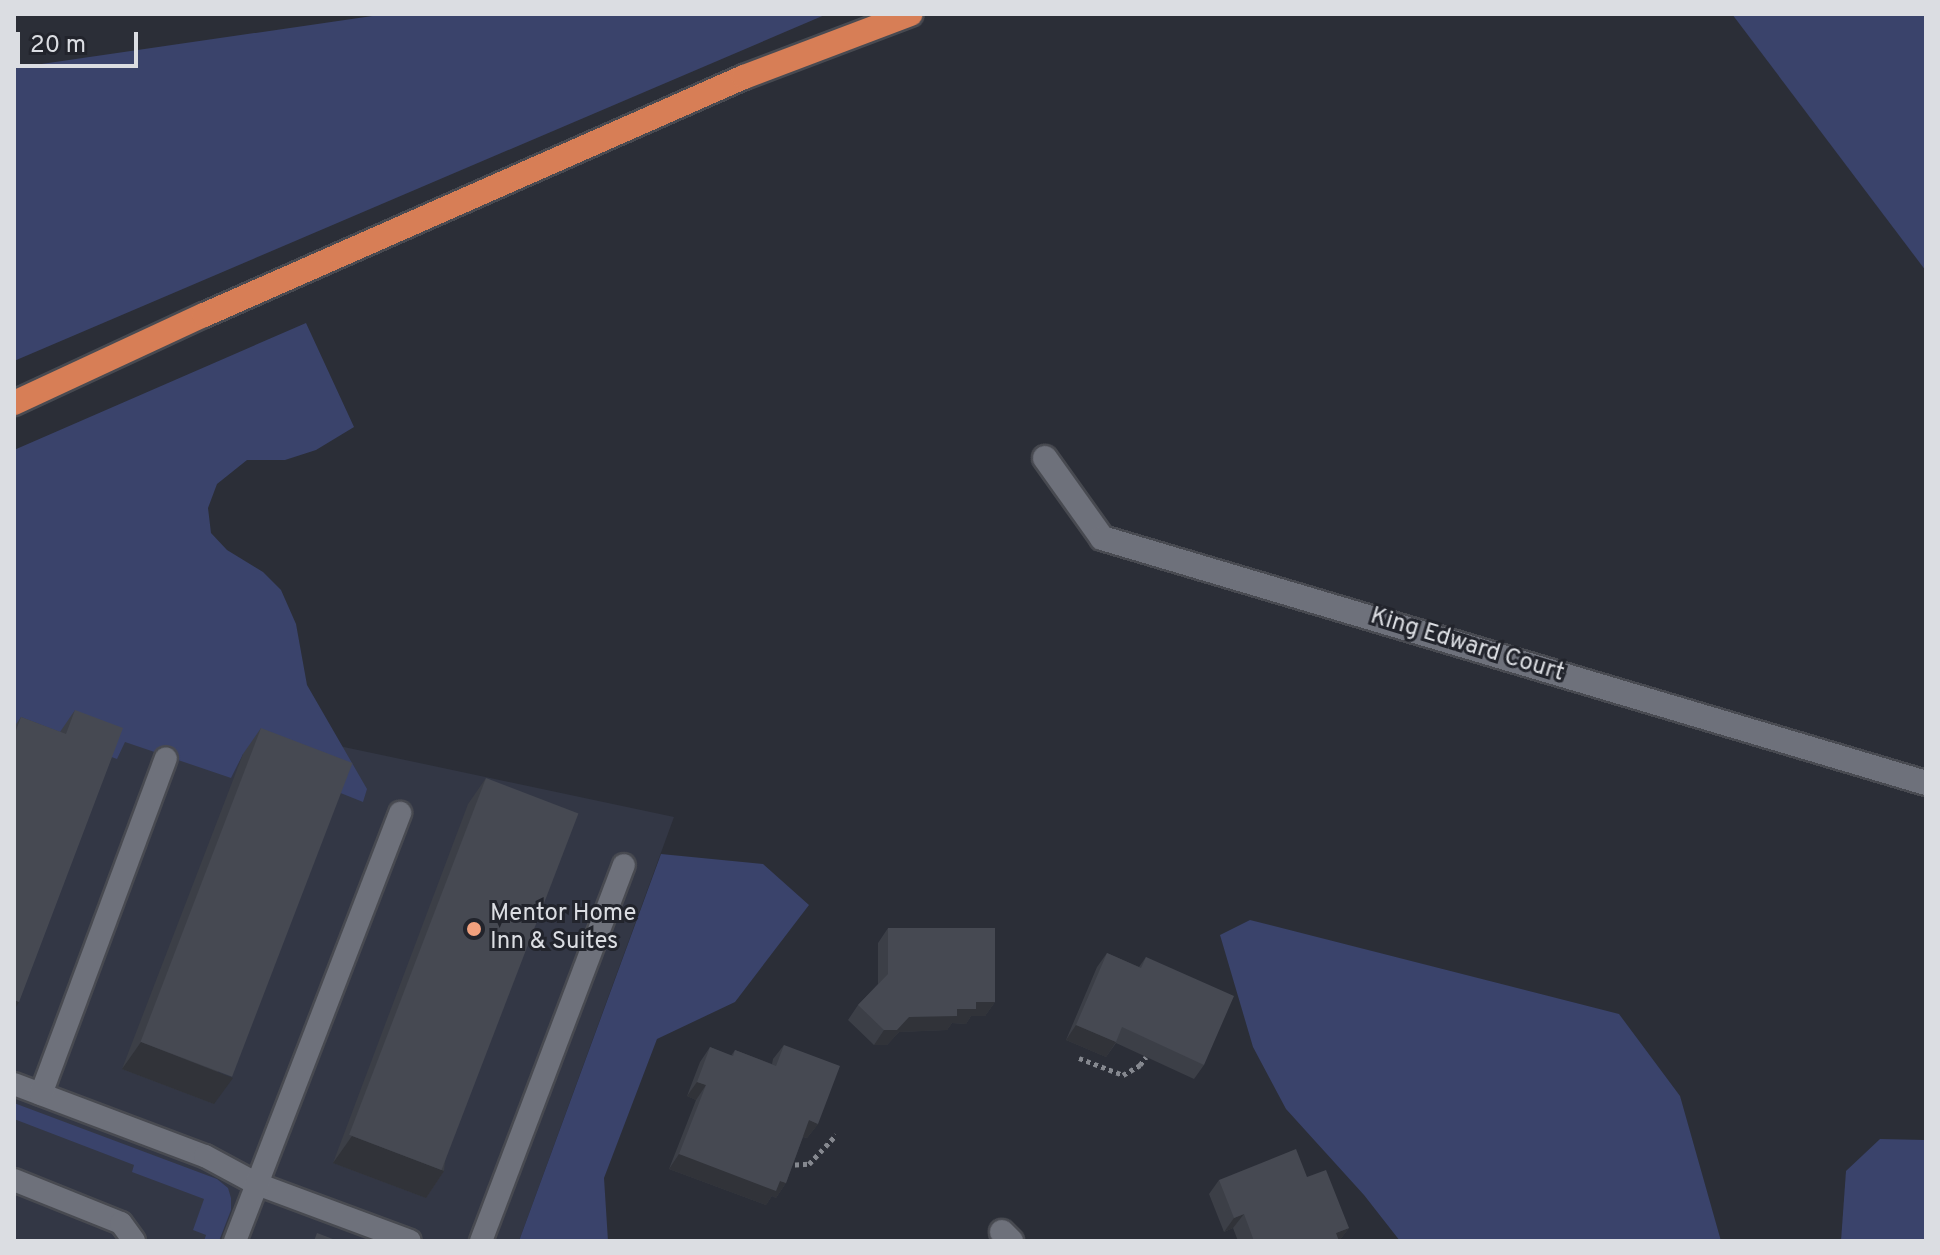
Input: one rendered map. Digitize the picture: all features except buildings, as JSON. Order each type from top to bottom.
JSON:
[{"type":"highway","points":[[14,403],[204,315],[744,77],[911,14]]},
{"type":"street","name":"King Edward Court","points":[[1045,458],[1102,538],[1926,783]]},
{"type":"lane","points":[[41,1094],[166,758]]},
{"type":"lane","points":[[235,1241],[400,813]]},
{"type":"lane","points":[[481,1241],[624,865]]},
{"type":"lane","points":[[14,1084],[205,1156],[257,1184],[410,1241]]},
{"type":"lane","points":[[14,1180],[121,1223],[134,1241]]},
{"type":"path","points":[[1079,1058],[1123,1075],[1146,1057]]},
{"type":"path","points":[[778,1162],[798,1167],[809,1164],[836,1135]]},
{"type":"shaded area","points":[[386,14],[827,14],[14,361],[14,68]]},
{"type":"shaded area","points":[[1732,14],[1926,14],[1926,271]]},
{"type":"shaded area","points":[[306,323],[354,427],[316,450],[285,460],[247,460],[217,484],[208,508],[211,533],[227,550],[263,572],[281,590],[296,624],[307,685],[367,789],[363,802],[243,754],[231,778],[125,742],[117,759],[57,737],[14,748],[14,450]]},
{"type":"shaded area","points":[[14,677],[674,817],[519,1241],[14,1241]]},
{"type":"shaded area","points":[[661,854],[763,864],[809,905],[735,1002],[657,1039],[604,1178],[608,1241],[519,1241]]},
{"type":"shaded area","points":[[1250,920],[1619,1014],[1680,1096],[1721,1241],[1400,1241],[1364,1195],[1286,1109],[1253,1047],[1220,935]]},
{"type":"shaded area","points":[[14,1103],[217,1179],[228,1188],[231,1198],[231,1210],[219,1241],[204,1241],[206,1235],[193,1230],[204,1199],[132,1172],[134,1165],[14,1119]]},
{"type":"shaded area","points":[[1880,1139],[1926,1140],[1926,1241],[1841,1241],[1846,1171]]},
{"type":"place","name":"Mentor Home Inn & Suites","points":[[474,929]]}]
